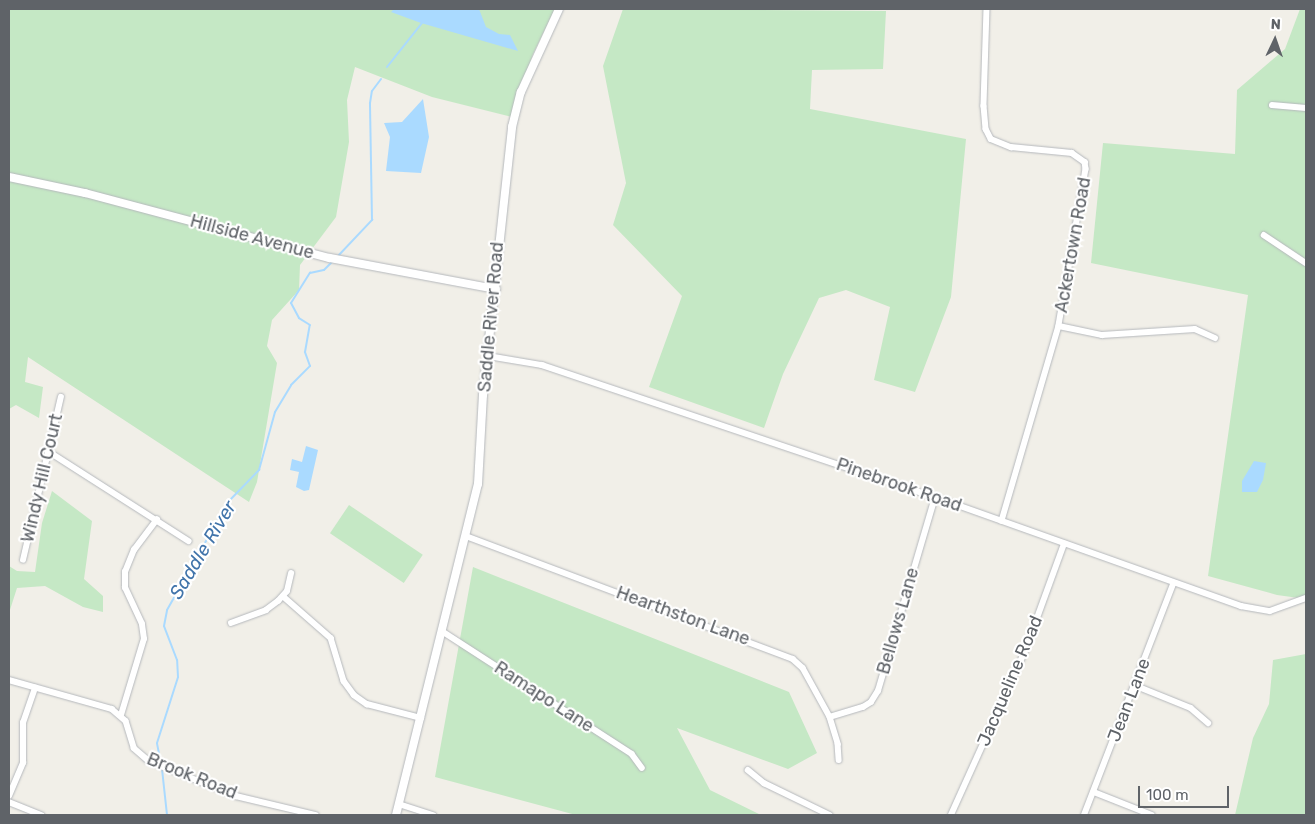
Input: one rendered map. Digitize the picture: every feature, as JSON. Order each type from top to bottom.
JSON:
[{"type":"main road","name":"Saddle River Road","points":[[396,815],[478,484],[500,224],[512,127],[521,92],[559,9]]},
{"type":"main road","name":"Hillside Avenue","points":[[9,178],[85,193],[355,264],[496,289]]},
{"type":"street","name":"Ackertown Road","points":[[987,9],[984,106],[986,129],[991,140],[1011,147],[1072,153],[1085,162],[1086,169],[1060,326],[1002,521]]},
{"type":"street","points":[[1272,105],[1306,108]]},
{"type":"street","points":[[1264,235],[1306,263]]},
{"type":"street","points":[[1060,326],[1102,335],[1196,329],[1215,338]]},
{"type":"street","name":"Pinebrook Road","points":[[488,356],[542,365],[935,497],[1173,584],[1259,611],[1278,610],[1306,598]]},
{"type":"street","name":"Windy Hill Court","points":[[23,560],[60,397]]},
{"type":"street","points":[[48,451],[189,541]]},
{"type":"street","name":"Bellows Lane","points":[[830,717],[863,707],[871,702],[878,691],[935,497]]},
{"type":"street","points":[[9,680],[35,688],[90,700],[121,715],[144,639],[142,624],[128,597],[125,572],[134,550],[158,520]]},
{"type":"street","name":"Hearthston Lane","points":[[466,536],[793,659],[803,668],[830,717],[838,744],[839,760]]},
{"type":"street","name":"Jacqueline Road","points":[[952,815],[1025,651],[1064,544]]},
{"type":"street","points":[[231,623],[266,610],[283,596],[291,573]]},
{"type":"street","name":"Jean Lane","points":[[1084,815],[1173,584]]},
{"type":"street","points":[[283,596],[331,638],[344,681],[354,695],[367,704],[421,718]]},
{"type":"street","name":"Ramapo Lane","points":[[442,631],[632,754],[642,768]]},
{"type":"street","points":[[1134,686],[1191,708],[1208,723]]},
{"type":"street","points":[[9,796],[23,763],[23,724],[35,688]]},
{"type":"street","name":"Brook Road","points":[[121,715],[138,754],[157,764],[236,796],[316,815]]},
{"type":"street","points":[[748,770],[764,783],[830,815]]},
{"type":"street","points":[[1094,792],[1152,815]]},
{"type":"street","points":[[9,802],[42,815]]},
{"type":"street","points":[[400,804],[433,815]]},
{"type":"green space","points":[[9,9],[555,9],[533,54],[512,117],[432,97],[355,67],[347,100],[349,142],[336,217],[300,265],[299,290],[272,320],[267,346],[277,363],[257,482],[249,502],[28,357],[25,382],[43,387],[39,418],[16,405],[9,409]]},
{"type":"green space","points":[[623,9],[886,11],[883,69],[812,70],[810,109],[966,139],[951,297],[915,392],[874,380],[890,307],[846,290],[819,298],[783,374],[764,428],[649,387],[682,296],[613,225],[626,183],[603,66]]},
{"type":"green space","points":[[1300,9],[1306,9],[1306,599],[1277,595],[1208,576],[1248,295],[1091,263],[1103,143],[1235,154],[1237,90],[1285,49]]},
{"type":"green space","points":[[52,491],[92,521],[84,579],[103,596],[103,612],[83,607],[45,586],[17,588],[9,613],[9,566],[17,571],[35,572],[42,523]]},
{"type":"green space","points":[[349,505],[423,555],[404,583],[330,533]]},
{"type":"green space","points":[[473,567],[789,692],[817,753],[788,769],[677,728],[710,790],[761,815],[576,815],[435,777]]},
{"type":"green space","points":[[1306,654],[1306,815],[1235,815],[1253,738],[1269,704],[1273,660]]},
{"type":"water","points":[[394,9],[479,9],[486,27],[499,34],[510,35],[518,51],[421,23],[391,12]]},
{"type":"water","points":[[423,99],[429,137],[421,173],[386,171],[390,137],[384,123],[402,122]]},
{"type":"water","points":[[306,446],[318,450],[309,490],[304,491],[296,487],[299,472],[290,470],[292,459],[302,462]]},
{"type":"water","points":[[1254,461],[1266,463],[1263,480],[1257,492],[1242,492],[1242,481]]},
{"type":"waterway","name":"Saddle River","points":[[387,67],[422,23]]},
{"type":"waterway","name":"Saddle River","points":[[338,256],[372,220],[370,103],[372,91],[381,79]]},
{"type":"waterway","name":"Saddle River","points":[[161,764],[157,743],[178,677],[177,660],[164,626],[167,610],[228,502],[259,470],[275,412],[291,385],[310,366],[305,352],[310,325],[299,318],[291,303],[310,273],[324,270],[333,261]]},
{"type":"waterway","name":"Saddle River","points":[[162,769],[167,815]]}]
